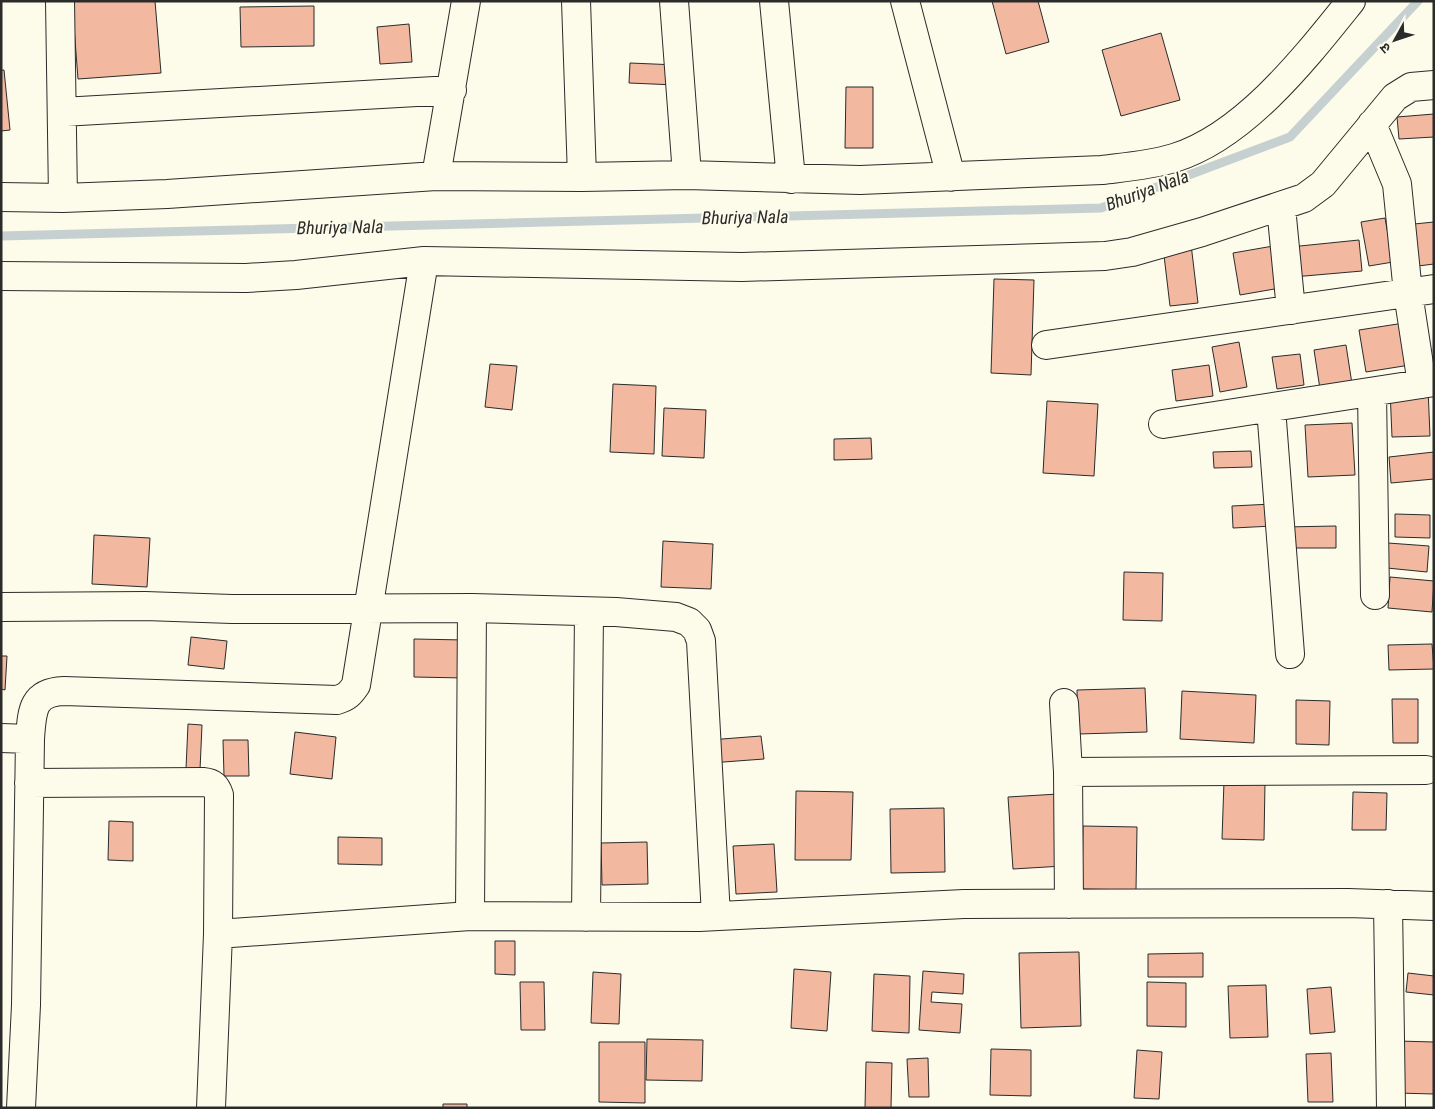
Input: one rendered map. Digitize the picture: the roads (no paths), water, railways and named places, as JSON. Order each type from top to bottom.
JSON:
[{"type":"street","points":[[60,1],[63,198]]},
{"type":"street","points":[[436,176],[466,1]]},
{"type":"street","points":[[576,1],[582,177]]},
{"type":"street","points":[[674,1],[687,175]]},
{"type":"street","points":[[774,1],[791,179]]},
{"type":"street","points":[[905,1],[951,177]]},
{"type":"street","points":[[1,197],[63,198],[167,194],[436,176],[582,177],[687,175],[791,179],[951,177],[1102,170],[1142,165],[1175,158],[1207,142],[1239,122],[1277,89],[1351,1]]},
{"type":"street","points":[[1,276],[246,278],[424,262],[742,266],[1085,258],[1132,252],[1281,208],[1304,198],[1323,184],[1372,124],[1403,90],[1411,87],[1434,85]]},
{"type":"street","points":[[62,112],[452,90]]},
{"type":"street","points":[[1163,424],[1428,383],[1421,291],[1397,184],[1372,124]]},
{"type":"street","points":[[1281,208],[1292,310]]},
{"type":"street","points":[[21,1108],[26,1005],[30,739],[31,720],[37,701],[51,691],[337,700],[346,697],[356,685],[424,262]]},
{"type":"street","points":[[1046,345],[1421,291]]},
{"type":"street","points":[[1372,392],[1375,595]]},
{"type":"street","points":[[1270,408],[1290,654]]},
{"type":"street","points":[[1,607],[145,606],[232,610],[472,608],[676,617],[689,622],[697,630],[701,641],[716,916]]},
{"type":"street","points":[[470,916],[472,608]]},
{"type":"street","points":[[586,917],[589,612]]},
{"type":"street","points":[[1064,703],[1068,772],[1069,904]]},
{"type":"street","points":[[1,738],[30,739]]},
{"type":"street","points":[[1068,772],[1426,770]]},
{"type":"street","points":[[29,783],[212,783],[217,788],[219,795],[218,934],[211,1108]]},
{"type":"street","points":[[218,934],[470,916],[716,916],[920,906],[1069,904],[1388,904],[1434,906]]},
{"type":"street","points":[[1388,904],[1391,1108]]},
{"type":"waterway","name":"Bhuriya Nala","points":[[1,236],[1101,208],[1290,137],[1418,1]]}]
